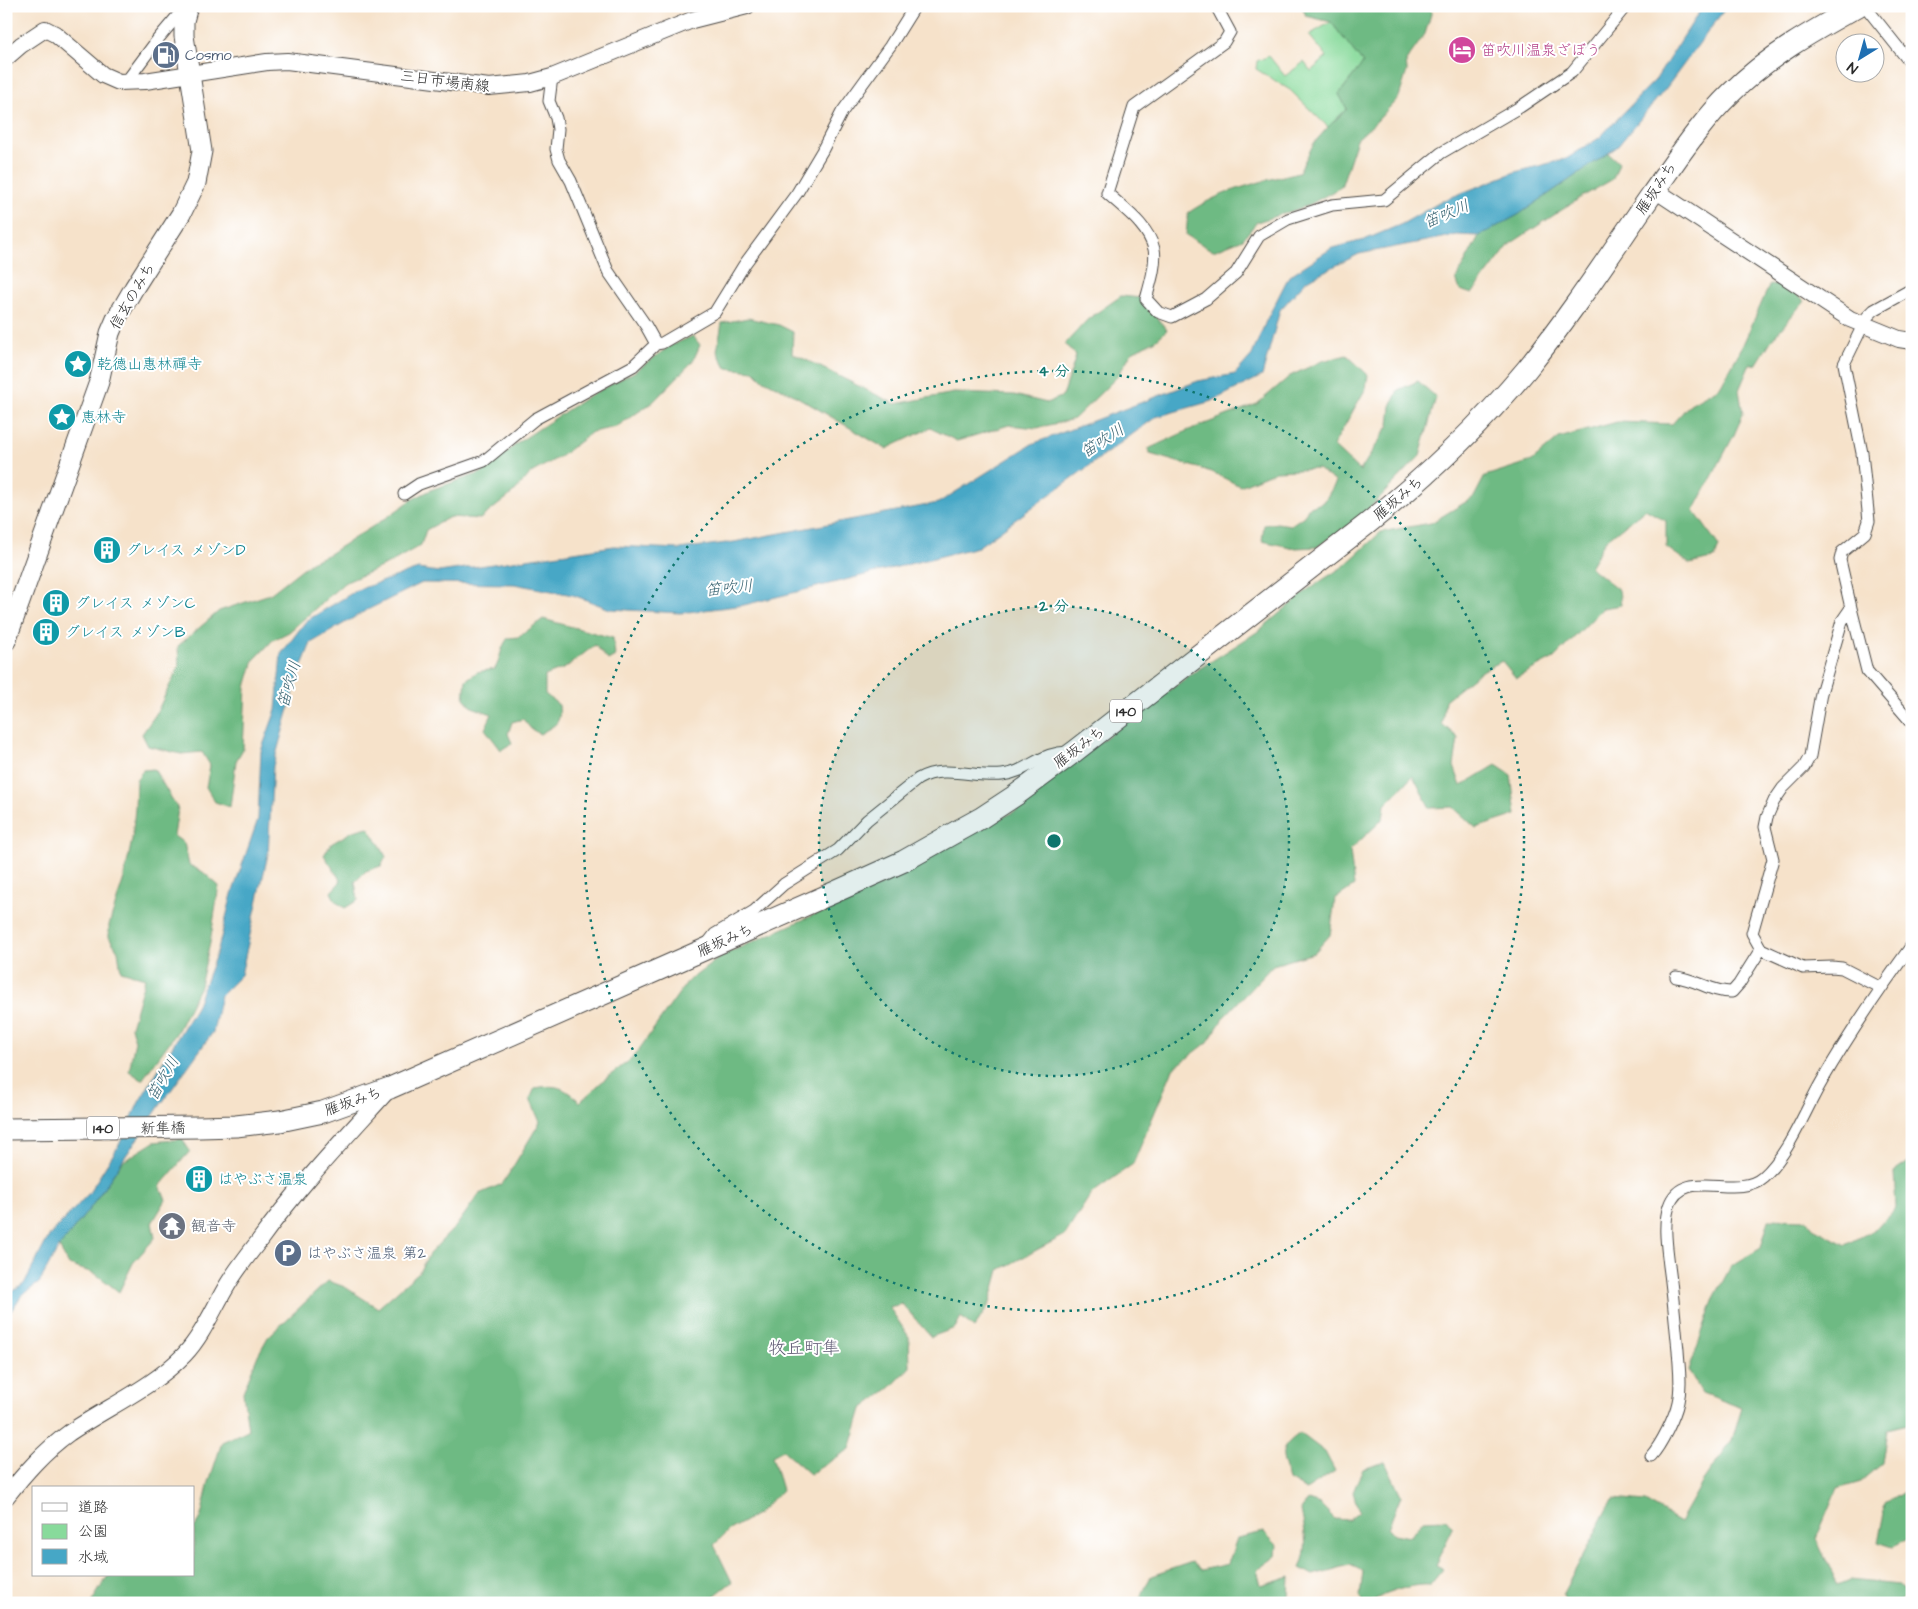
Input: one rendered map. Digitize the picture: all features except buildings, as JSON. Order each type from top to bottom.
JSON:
[{"type":"highway","name":"雁坂みち","points":[[200,1127],[236,1126],[280,1121],[323,1112],[390,1088],[920,852],[981,818],[1074,752],[1407,491],[1463,440],[1527,368],[1575,306],[1703,122],[1730,93],[1759,67],[1786,48],[1856,7]]},
{"type":"highway","name":"新隼橋","points":[[6,1129],[200,1127]]},
{"type":"main road","name":"信玄のみち","points":[[6,641],[96,391],[110,333],[130,296],[181,214],[196,183],[202,151],[184,36],[187,6]]},
{"type":"street","points":[[6,58],[44,29],[54,34],[103,75],[112,80],[126,82],[158,39],[187,6]]},
{"type":"street","name":"三日市場南線","points":[[126,82],[267,62],[287,61],[489,87],[530,83],[552,77],[692,20],[747,6]]},
{"type":"street","points":[[404,494],[419,484],[484,461],[536,419],[634,366],[656,344],[662,343],[715,312],[744,265],[797,193],[842,112],[890,46],[915,6]]},
{"type":"street","points":[[1216,6],[1230,32],[1224,42],[1134,107],[1107,193],[1143,226],[1154,249],[1152,276],[1146,299],[1158,312],[1172,316],[1206,299],[1236,273],[1259,236],[1288,219],[1332,204],[1384,200],[1441,153],[1520,107],[1572,72],[1626,6]]},
{"type":"street","points":[[1856,7],[1912,64]]},
{"type":"street","points":[[552,77],[549,101],[558,128],[556,149],[559,160],[571,180],[608,271],[646,326],[656,344]]},
{"type":"street","points":[[1656,190],[1828,305],[1864,325],[1899,339],[1912,341]]},
{"type":"street","points":[[1912,289],[1874,310],[1867,317],[1844,364],[1861,444],[1869,521],[1865,533],[1842,552],[1840,560],[1866,671],[1912,723]]},
{"type":"street","points":[[1851,608],[1842,621],[1821,693],[1810,756],[1804,767],[1783,788],[1774,801],[1767,817],[1765,827],[1773,859],[1752,933],[1761,949],[1803,968],[1842,968],[1880,988]]},
{"type":"street","points":[[702,950],[714,934],[754,912],[784,884],[829,857],[867,820],[928,773],[1004,775],[1051,753],[1060,751],[1074,752]]},
{"type":"street","points":[[1651,1456],[1659,1448],[1678,1403],[1680,1379],[1666,1222],[1669,1206],[1676,1192],[1691,1185],[1742,1186],[1760,1180],[1773,1168],[1822,1081],[1880,988],[1912,945]]},
{"type":"street","points":[[1676,977],[1688,978],[1723,992],[1732,992],[1761,949]]},
{"type":"street","points":[[6,1497],[34,1462],[53,1445],[70,1432],[167,1372],[186,1353],[202,1331],[228,1284],[259,1240],[311,1175],[390,1088]]},
{"type":"green space","points":[[1302,6],[1431,6],[1431,14],[1425,34],[1406,61],[1407,71],[1399,97],[1357,139],[1341,187],[1307,206],[1257,222],[1243,239],[1213,251],[1186,235],[1188,213],[1227,193],[1255,183],[1299,172],[1314,143],[1347,109],[1339,94],[1363,63],[1331,22],[1306,16]]},
{"type":"green space","points":[[1331,22],[1363,63],[1339,94],[1347,109],[1328,127],[1290,90],[1256,69],[1257,61],[1269,56],[1285,76],[1304,62],[1311,71],[1327,57],[1309,35]]},
{"type":"green space","points":[[1608,153],[1619,163],[1613,179],[1580,198],[1510,244],[1472,294],[1460,290],[1456,279],[1479,236],[1518,215]]},
{"type":"green space","points":[[1770,284],[1787,286],[1804,301],[1771,341],[1756,365],[1750,364],[1739,390],[1743,414],[1694,511],[1719,546],[1715,558],[1690,564],[1666,547],[1666,521],[1645,509],[1605,541],[1590,567],[1619,590],[1621,605],[1603,608],[1554,658],[1516,678],[1502,661],[1480,672],[1445,700],[1442,724],[1458,738],[1454,766],[1461,786],[1496,765],[1511,775],[1516,815],[1476,828],[1453,807],[1430,808],[1413,776],[1385,805],[1383,819],[1350,850],[1354,886],[1335,899],[1330,935],[1314,953],[1273,965],[1224,1017],[1208,1042],[1173,1069],[1133,1164],[1091,1194],[1065,1235],[999,1270],[990,1303],[974,1328],[961,1317],[955,1328],[931,1337],[902,1304],[889,1307],[909,1337],[910,1367],[891,1387],[862,1409],[850,1449],[810,1474],[783,1450],[772,1456],[782,1490],[757,1514],[729,1530],[714,1545],[732,1582],[705,1603],[91,1603],[110,1576],[195,1576],[195,1527],[200,1520],[209,1482],[222,1442],[248,1430],[243,1392],[258,1355],[268,1337],[328,1281],[345,1287],[378,1308],[419,1272],[429,1254],[457,1225],[479,1194],[502,1184],[505,1180],[540,1122],[530,1099],[535,1088],[549,1086],[560,1088],[580,1102],[605,1079],[633,1058],[687,982],[723,955],[877,887],[956,841],[1016,811],[1070,764],[1193,673],[1257,632],[1310,588],[1344,566],[1381,532],[1431,523],[1474,497],[1485,476],[1532,461],[1559,438],[1617,422],[1672,424],[1690,404],[1720,387],[1741,349]]},
{"type":"green space","points":[[1121,296],[1141,298],[1167,330],[1156,340],[1132,352],[1117,377],[1074,419],[1037,428],[1009,425],[957,441],[930,428],[886,449],[794,395],[762,379],[754,371],[726,368],[717,351],[722,323],[748,318],[779,325],[793,332],[792,353],[895,404],[954,393],[1014,395],[1047,403],[1063,396],[1076,356],[1065,344],[1088,319]]},
{"type":"green space","points":[[693,336],[700,345],[693,361],[653,402],[616,427],[592,432],[561,456],[531,473],[512,494],[480,519],[450,517],[426,530],[421,545],[388,564],[344,583],[289,632],[273,640],[254,660],[246,687],[243,749],[236,761],[230,807],[215,802],[206,787],[210,765],[202,752],[181,754],[148,746],[142,734],[156,714],[179,666],[178,646],[219,611],[270,594],[311,562],[329,554],[413,499],[433,489],[481,473],[519,442],[587,397],[634,372],[670,346]]},
{"type":"green space","points":[[1347,355],[1368,375],[1366,388],[1333,446],[1360,471],[1389,425],[1391,406],[1398,390],[1418,381],[1436,397],[1420,456],[1359,519],[1317,547],[1295,548],[1262,541],[1264,525],[1277,523],[1291,525],[1304,516],[1308,508],[1324,502],[1336,482],[1318,469],[1276,471],[1240,486],[1212,472],[1150,454],[1148,449],[1189,430],[1257,404],[1290,376],[1322,361]]},
{"type":"green space","points":[[543,619],[613,638],[615,656],[608,660],[595,645],[565,668],[545,676],[545,694],[559,705],[558,720],[554,726],[540,734],[531,729],[523,719],[512,722],[508,734],[512,743],[501,750],[485,729],[492,714],[472,707],[464,698],[466,680],[477,672],[495,669],[503,646],[508,638],[519,637]]},
{"type":"green space","points":[[154,769],[178,809],[174,836],[184,843],[189,865],[203,872],[219,886],[210,943],[200,986],[177,1032],[142,1080],[129,1071],[135,1041],[131,1027],[145,978],[121,971],[118,951],[109,937],[109,925],[124,878],[132,840],[136,780],[143,770]]},
{"type":"green space","points":[[368,827],[386,857],[381,866],[366,871],[355,882],[358,900],[345,908],[336,902],[331,892],[341,881],[324,855],[331,844],[353,831]]},
{"type":"green space","points":[[1912,1135],[1912,1423],[1887,1429],[1882,1464],[1861,1482],[1837,1489],[1816,1539],[1838,1585],[1850,1580],[1899,1585],[1907,1595],[1897,1603],[1565,1603],[1562,1595],[1613,1499],[1645,1502],[1680,1522],[1702,1483],[1732,1440],[1742,1408],[1702,1393],[1689,1371],[1713,1300],[1731,1266],[1761,1248],[1769,1219],[1807,1220],[1813,1228],[1846,1245],[1877,1228],[1896,1208],[1894,1172],[1910,1161],[1907,1140]]},
{"type":"green space","points":[[182,1139],[190,1151],[160,1186],[166,1200],[152,1223],[155,1238],[133,1263],[119,1292],[96,1274],[69,1265],[59,1247],[91,1207],[122,1162],[154,1142]]},
{"type":"green space","points":[[1300,1433],[1325,1452],[1335,1471],[1306,1490],[1289,1480],[1283,1458],[1284,1449],[1287,1444]]},
{"type":"green space","points":[[1385,1462],[1401,1496],[1388,1528],[1393,1534],[1410,1537],[1423,1520],[1446,1519],[1453,1528],[1435,1565],[1443,1569],[1430,1585],[1419,1585],[1402,1589],[1364,1603],[1360,1597],[1363,1571],[1350,1565],[1313,1575],[1300,1568],[1305,1554],[1305,1532],[1301,1510],[1308,1500],[1320,1504],[1335,1519],[1349,1520],[1359,1512],[1353,1492],[1363,1469]]},
{"type":"green space","points":[[1912,1482],[1912,1538],[1893,1547],[1878,1542],[1886,1503],[1910,1488]]},
{"type":"green space","points":[[1264,1532],[1277,1545],[1276,1556],[1257,1570],[1261,1586],[1290,1577],[1287,1603],[1138,1603],[1151,1576],[1192,1562],[1201,1570],[1228,1564],[1237,1538]]},
{"type":"water","name":"笛吹川","points":[[1703,6],[1727,6],[1667,87],[1617,147],[1518,215],[1479,236],[1457,235],[1359,254],[1307,280],[1280,310],[1262,376],[1212,401],[1156,417],[978,547],[744,605],[680,613],[610,609],[573,595],[514,584],[422,583],[365,611],[311,643],[299,673],[273,766],[268,854],[241,975],[221,995],[213,1032],[91,1207],[59,1247],[39,1283],[22,1295],[6,1318],[6,1299],[9,1294],[24,1284],[49,1236],[89,1193],[119,1145],[139,1102],[196,1007],[218,949],[232,894],[258,819],[261,751],[276,710],[281,654],[306,621],[357,590],[418,569],[439,572],[614,546],[679,549],[734,542],[938,503],[1032,444],[1198,381],[1235,374],[1252,355],[1266,321],[1289,276],[1332,248],[1364,240],[1402,224],[1444,200],[1515,172],[1566,159],[1599,138],[1656,79]]},
{"type":"place","name":"笛吹川温泉ざぼう","points":[[1462,50]]},
{"type":"place","name":"Cosmo","points":[[166,55]]},
{"type":"place","name":"乾德山惠林禪寺","points":[[78,364]]},
{"type":"place","name":"恵林寺","points":[[62,417]]},
{"type":"place","name":"グレイス メゾンD","points":[[107,550]]},
{"type":"place","name":"グレイス メゾンC","points":[[56,603]]},
{"type":"place","name":"グレイス メゾンB","points":[[46,632]]},
{"type":"place","name":"はやぶさ温泉","points":[[199,1179]]},
{"type":"place","name":"観音寺","points":[[172,1226]]},
{"type":"place","name":"はやぶさ温泉 第2","points":[[288,1253]]},
{"type":"district","name":"牧丘町隼","points":[[804,1348]]}]
